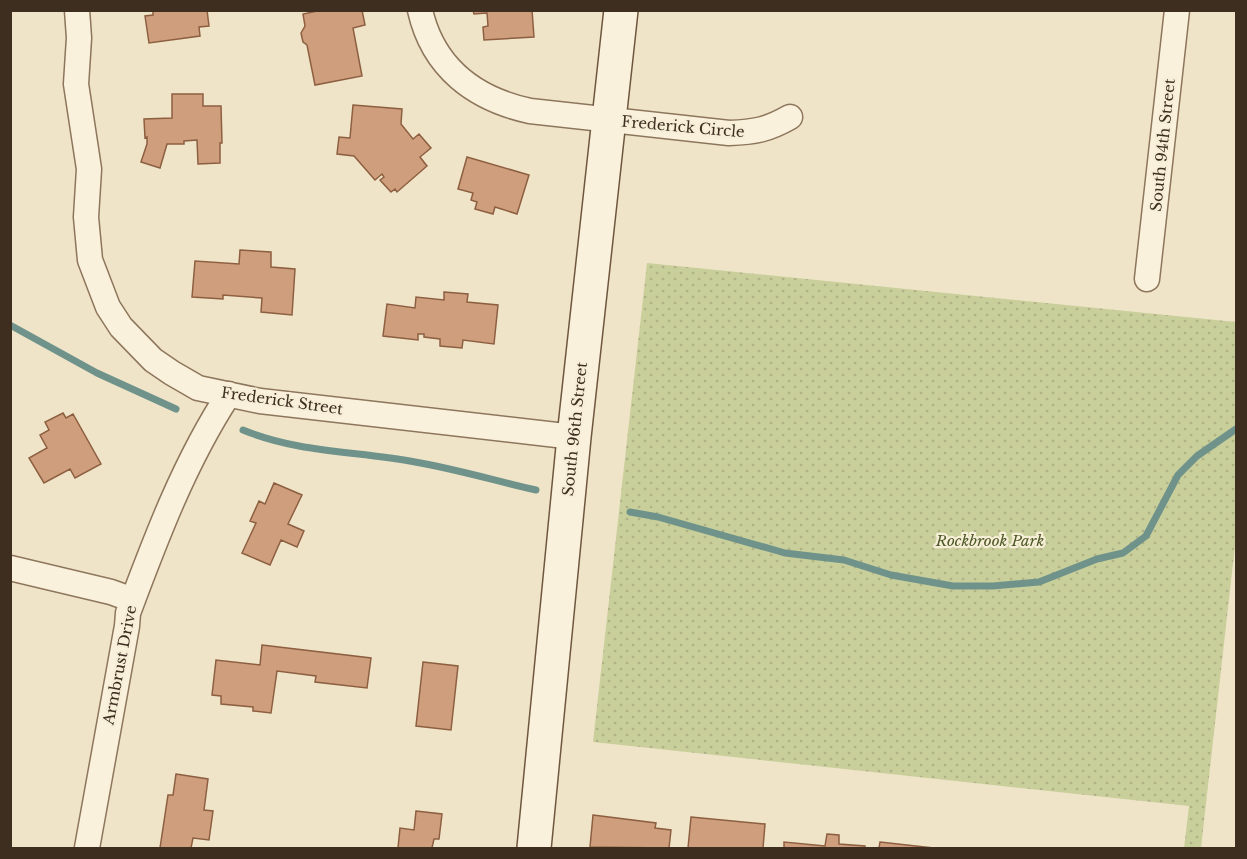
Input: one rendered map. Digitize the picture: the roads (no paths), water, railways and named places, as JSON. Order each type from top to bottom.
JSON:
[{"type":"street","name":"Frederick Street","points":[[77,10],[79,39],[76,84],[89,169],[87,237],[94,276],[108,307],[121,327],[153,360],[198,388],[260,401],[573,437]]},
{"type":"street","name":"Frederick Circle","points":[[420,10],[425,30],[436,51],[453,73],[475,91],[515,108],[729,133],[771,128],[790,117]]},
{"type":"street","name":"South 96th Street","points":[[534,849],[573,437],[621,10]]},
{"type":"street","name":"South 94th Street","points":[[1147,279],[1178,10]]},
{"type":"street","name":"Armbrust Drive","points":[[87,849],[128,626],[128,613],[177,491],[209,426],[228,394]]},
{"type":"street","points":[[10,568],[111,592],[133,600]]},
{"type":"waterway","points":[[10,325],[97,373],[176,409]]},
{"type":"waterway","points":[[630,512],[658,517],[785,553],[844,560],[891,575],[953,586],[993,586],[1039,582],[1097,559],[1123,553],[1146,536],[1178,475],[1197,456],[1236,429]]},
{"type":"waterway","points":[[243,430],[285,443],[393,458],[536,490]]},
{"type":"park label","name":"Rockbrook Park","points":[[990,541]]}]
